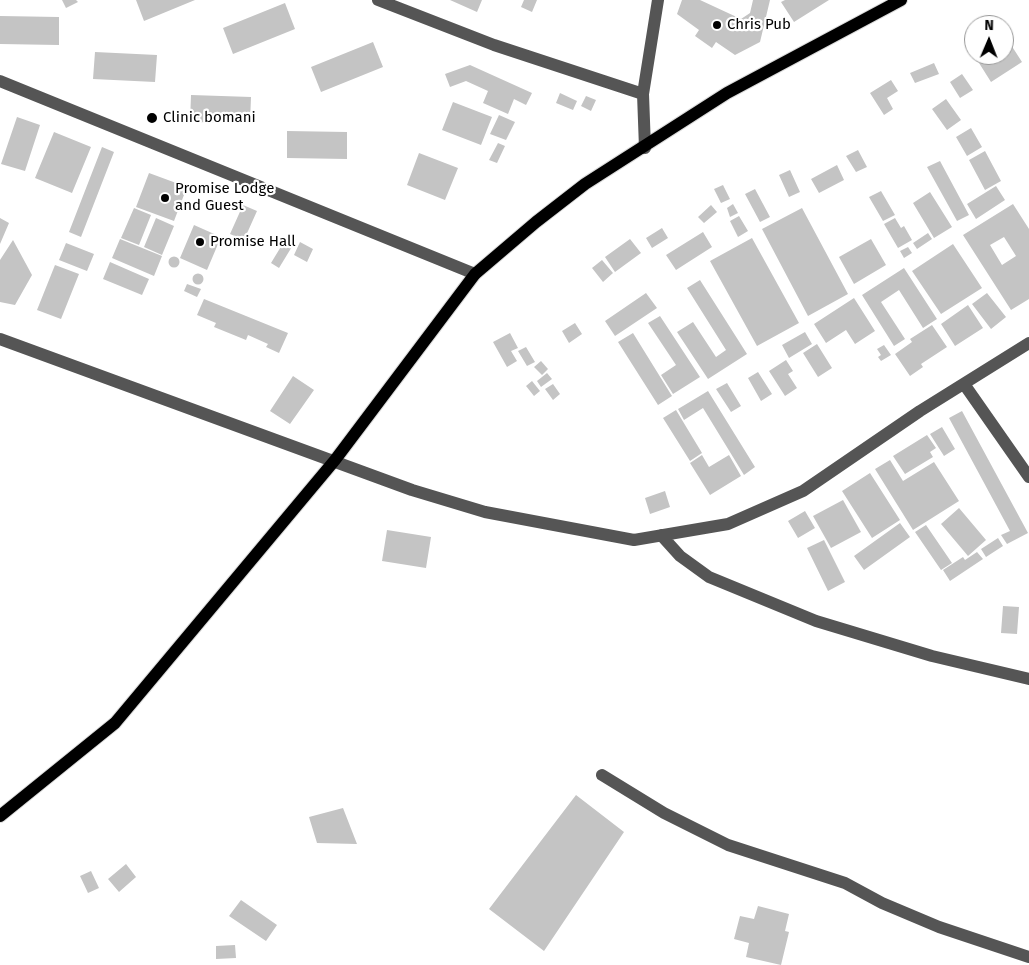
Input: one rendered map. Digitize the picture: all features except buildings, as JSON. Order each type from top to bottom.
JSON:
[{"type":"main road","points":[[0,816],[115,723],[335,460],[475,274],[536,222],[586,184],[645,148],[727,93],[901,0]]},
{"type":"street","points":[[378,0],[494,45],[642,94]]},
{"type":"street","points":[[645,148],[642,94],[658,0]]},
{"type":"street","points":[[0,81],[475,274]]},
{"type":"street","points":[[0,339],[206,416],[335,460],[412,490],[485,512],[634,540],[728,524],[803,491],[1029,342]]},
{"type":"street","points":[[964,384],[1029,477]]},
{"type":"street","points":[[661,535],[680,556],[709,577],[816,622],[932,656],[1029,680]]},
{"type":"street","points":[[602,775],[664,812],[728,845],[846,883],[882,903],[939,927],[1029,956]]},
{"type":"place","name":"Chris Pub","points":[[717,25]]},
{"type":"place","name":"Clinic bomani","points":[[152,118]]},
{"type":"place","name":"Promise Lodge and Guest","points":[[165,198]]},
{"type":"place","name":"Promise Hall","points":[[200,242]]}]
